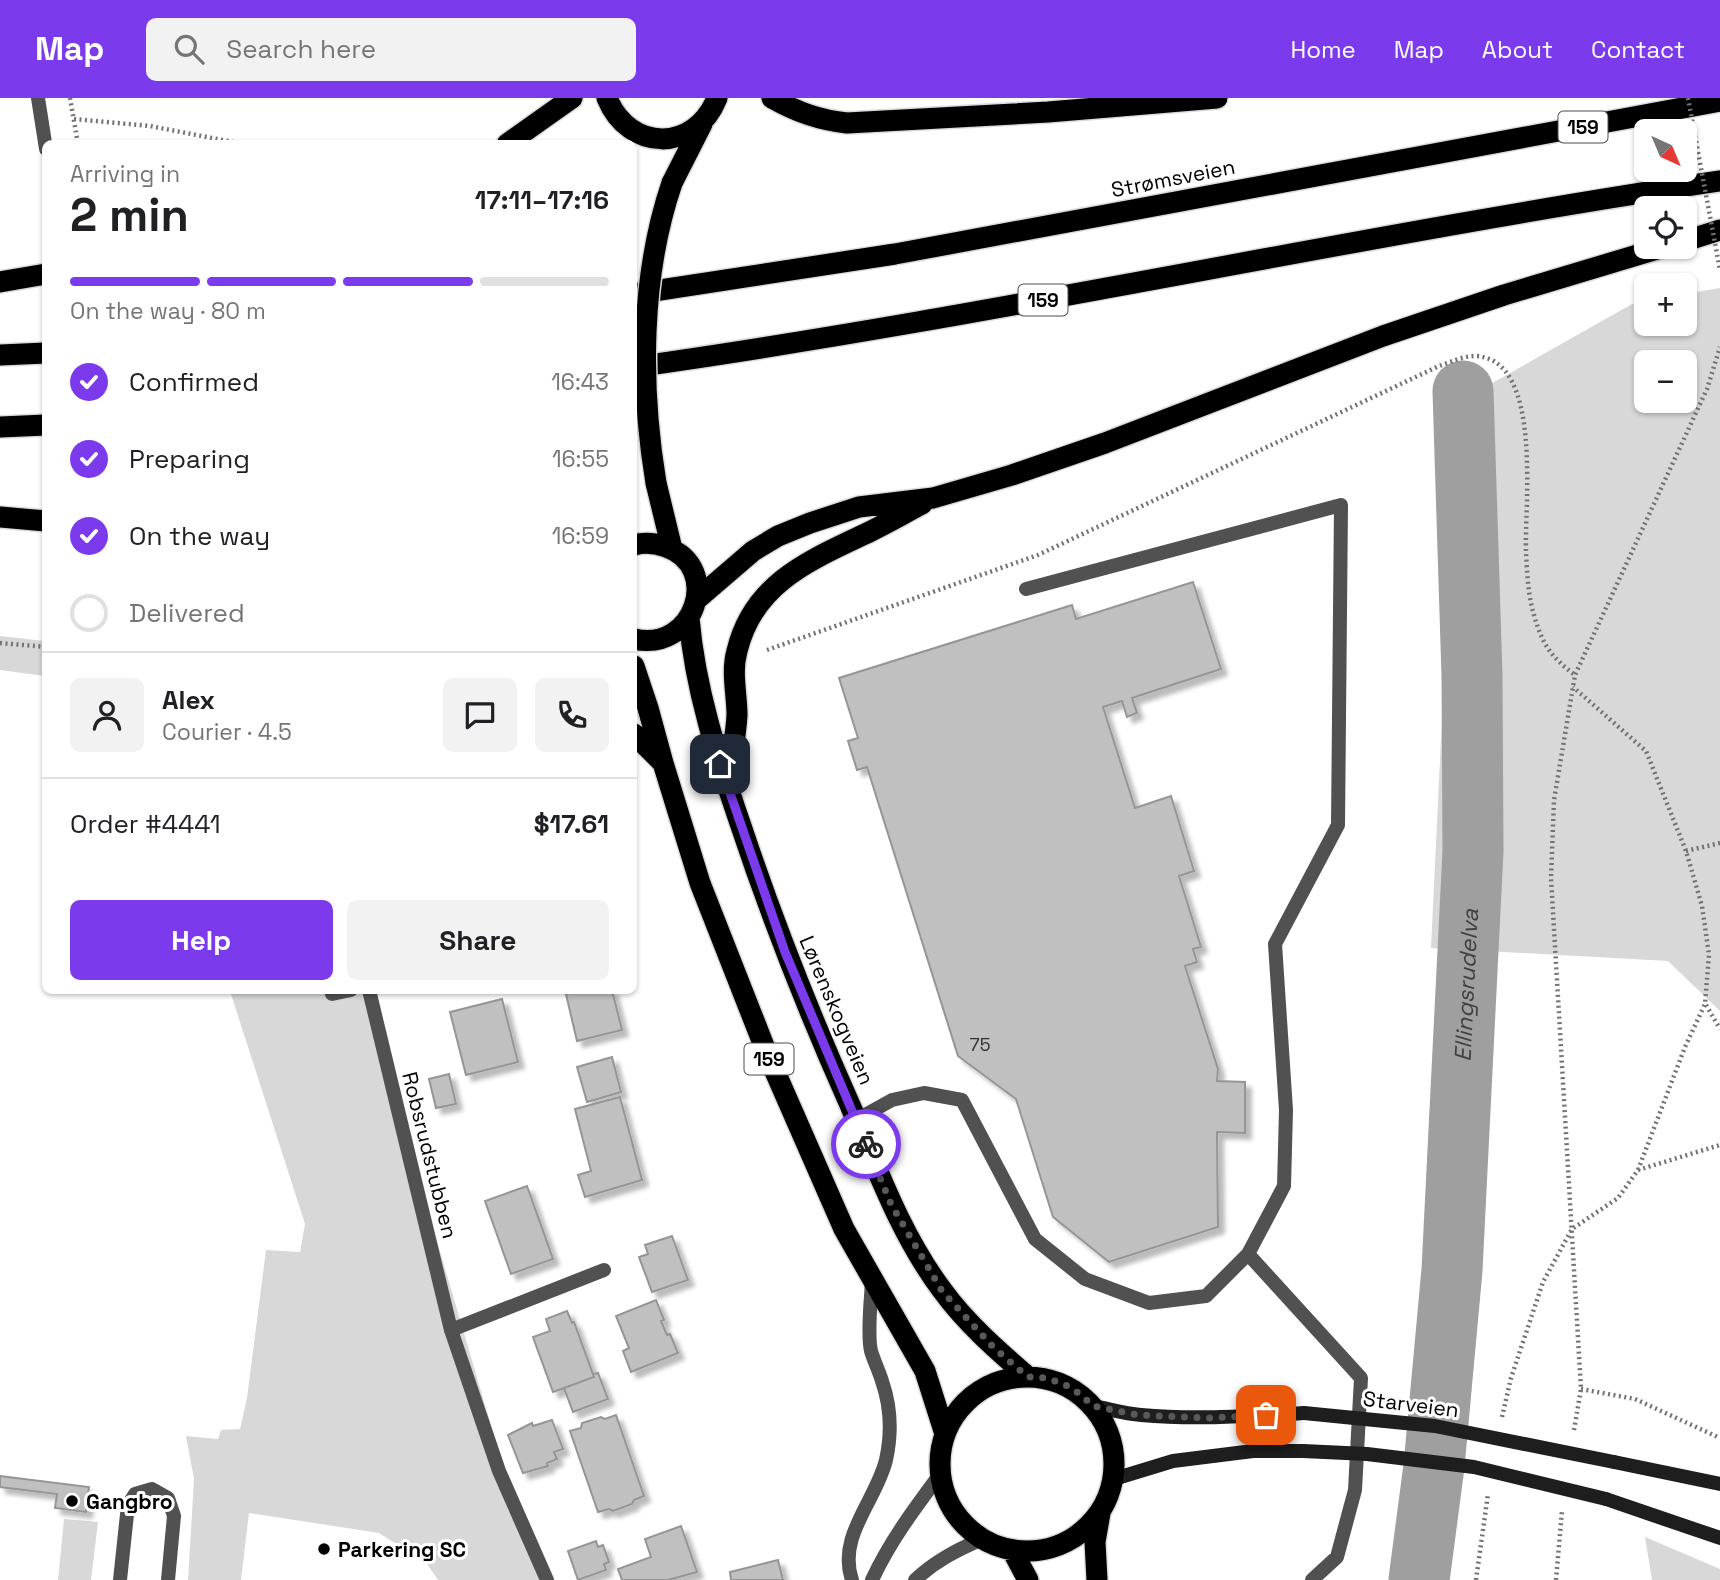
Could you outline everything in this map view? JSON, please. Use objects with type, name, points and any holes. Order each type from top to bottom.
[{"type":"highway","points":[[514,140],[572,98]]},
{"type":"highway","points":[[607,98],[621,133],[636,133],[653,139],[671,139],[688,133],[703,122]]},
{"type":"highway","name":"159","points":[[693,609],[696,585],[692,570],[684,558],[672,549],[656,483],[649,439],[648,318],[652,271],[666,203],[673,183],[717,98]]},
{"type":"highway","points":[[772,98],[810,116],[847,123],[1048,112],[1217,98]]},
{"type":"highway","name":"Strømsveien","points":[[637,294],[895,254],[1720,101]]},
{"type":"highway","name":"159","points":[[637,367],[910,323],[1451,225],[1720,181]]},
{"type":"highway","points":[[1697,237],[1720,230]]},
{"type":"highway","points":[[637,639],[656,640],[669,636],[680,628],[693,609],[745,558],[778,536],[859,507],[933,498],[1012,475],[1094,447],[1383,336],[1470,306],[1634,256]]},
{"type":"highway","points":[[0,282],[42,275]]},
{"type":"highway","points":[[0,355],[42,353]]},
{"type":"highway","points":[[0,427],[42,425]]},
{"type":"highway","points":[[728,788],[737,716],[734,682],[736,653],[746,625],[764,597],[790,573],[813,559],[933,498]]},
{"type":"highway","points":[[0,517],[42,521]]},
{"type":"highway","points":[[637,545],[655,543],[672,549]]},
{"type":"highway","name":"Lørenskogveien","points":[[693,609],[692,645],[702,701],[728,788],[785,952],[891,1204],[942,1291],[994,1348],[1028,1377]]},
{"type":"highway","name":"159","points":[[637,675],[700,883],[766,1051],[844,1229],[925,1371],[946,1434]]},
{"type":"highway","points":[[637,737],[663,763]]},
{"type":"highway","name":"159","points":[[1028,1377],[1046,1378],[1064,1384],[1093,1406],[1112,1440],[1114,1479],[1100,1513],[1083,1532],[1062,1545],[1037,1551],[1012,1550],[982,1539],[967,1527],[954,1511],[940,1474],[946,1434],[958,1411],[978,1392],[1002,1381],[1028,1377]]},
{"type":"highway","points":[[1097,1580],[1095,1542],[1100,1513]]},
{"type":"highway","points":[[1012,1550],[1028,1580]]},
{"type":"street","points":[[37,98],[45,140]]},
{"type":"street","points":[[856,1120],[892,1100],[925,1093],[962,1100],[1035,1239],[1085,1279],[1149,1303],[1206,1296],[1248,1254],[1284,1186],[1286,1110],[1275,944],[1338,825],[1341,505],[1026,589]]},
{"type":"street","name":"Robsrudstubben","points":[[370,994],[451,1330],[499,1471],[547,1580]]},
{"type":"street","points":[[1248,1254],[1361,1378],[1355,1490],[1337,1557],[1312,1580]]},
{"type":"street","points":[[451,1330],[604,1270]]},
{"type":"street","points":[[852,1580],[848,1568],[850,1540],[880,1482],[891,1418],[883,1383],[870,1349],[872,1280]]},
{"type":"street","name":"Starveien","points":[[1093,1406],[1138,1415],[1166,1417],[1210,1418],[1304,1413],[1435,1426],[1720,1484]]},
{"type":"street","points":[[1114,1479],[1173,1461],[1253,1451],[1367,1454],[1475,1467],[1606,1499],[1720,1538]]},
{"type":"street","points":[[872,1580],[883,1556],[940,1474]]},
{"type":"street","points":[[120,1580],[128,1505],[135,1494],[152,1489],[168,1498],[174,1516],[168,1580]]},
{"type":"street","points":[[915,1580],[952,1552],[982,1539]]},
{"type":"path","points":[[70,98],[77,140]]},
{"type":"path","points":[[1688,98],[1720,270]]},
{"type":"path","points":[[74,119],[150,126],[222,140]]},
{"type":"path","points":[[1572,1440],[1581,1389],[1551,878],[1554,800],[1575,675],[1703,400],[1720,347]]},
{"type":"path","points":[[0,643],[42,647]]},
{"type":"path","points":[[1501,1421],[1511,1378],[1543,1282],[1572,1229],[1618,1198],[1638,1170],[1685,1047],[1705,1004],[1709,955],[1702,906],[1686,850],[1646,751],[1572,687]]},
{"type":"path","points":[[1686,850],[1720,843]]},
{"type":"path","points":[[1705,1004],[1720,1029]]},
{"type":"path","points":[[1638,1170],[1720,1145]]},
{"type":"path","points":[[1581,1389],[1635,1399],[1720,1438]]},
{"type":"path","points":[[1476,1580],[1489,1487]]},
{"type":"path","points":[[1556,1580],[1562,1508]]},
{"type":"shaded area","points":[[1720,288],[1720,1011],[1668,961],[1431,948],[1457,403],[1632,304],[1634,336],[1697,336],[1697,292]]},
{"type":"shaded area","points":[[0,636],[42,641],[42,676],[0,670]]},
{"type":"shaded area","points":[[231,994],[367,994],[505,1473],[550,1580],[438,1580],[427,1564],[379,1533],[249,1513],[241,1580],[188,1580],[194,1479],[186,1436],[218,1439],[221,1430],[240,1429],[247,1398],[266,1250],[300,1252],[305,1224]]},
{"type":"shaded area","points":[[64,1519],[98,1522],[91,1580],[58,1580]]},
{"type":"shaded area","points":[[1645,1537],[1720,1569],[1720,1580],[1652,1580]]},
{"type":"building","points":[[1193,582],[1221,669],[1132,698],[1137,713],[1127,717],[1122,701],[1103,707],[1135,808],[1171,796],[1194,871],[1179,876],[1201,947],[1193,949],[1197,962],[1185,966],[1218,1069],[1217,1081],[1245,1082],[1245,1133],[1217,1132],[1218,1227],[1109,1262],[1053,1217],[1016,1099],[958,1056],[867,767],[857,770],[848,741],[858,738],[839,678],[1072,605],[1076,619]]},
{"type":"building","points":[[566,994],[613,994],[622,1030],[577,1041]]},
{"type":"building","points":[[502,999],[518,1062],[466,1075],[450,1012]]},
{"type":"building","points":[[612,1057],[621,1092],[587,1102],[577,1067]]},
{"type":"building","points":[[449,1074],[456,1104],[436,1108],[429,1079]]},
{"type":"building","points":[[620,1097],[642,1180],[585,1197],[578,1175],[591,1171],[575,1109]]},
{"type":"building","points":[[527,1186],[553,1259],[511,1274],[485,1201]]},
{"type":"building","points":[[672,1236],[688,1280],[652,1292],[639,1257],[648,1254],[645,1245]]},
{"type":"building","points":[[656,1300],[664,1320],[661,1321],[678,1353],[631,1372],[623,1351],[629,1348],[616,1316]]},
{"type":"building","points":[[567,1311],[572,1323],[574,1322],[594,1377],[553,1392],[533,1337],[550,1331],[546,1319]]},
{"type":"building","points":[[598,1373],[608,1399],[573,1412],[564,1388]]},
{"type":"building","points":[[616,1415],[644,1496],[613,1511],[609,1509],[598,1512],[570,1431],[581,1428],[582,1423]]},
{"type":"building","points":[[552,1420],[563,1449],[554,1452],[557,1459],[547,1463],[548,1466],[523,1473],[508,1435],[532,1423],[533,1426]]},
{"type":"building","name":"Gangbro","points":[[0,1476],[89,1487],[86,1512],[55,1508],[57,1494],[0,1487]]},
{"type":"building","points":[[681,1526],[697,1572],[668,1580],[622,1580],[618,1569],[651,1557],[645,1539]]},
{"type":"building","points":[[596,1541],[598,1547],[603,1545],[609,1562],[604,1564],[606,1570],[578,1580],[568,1551]]},
{"type":"building","points":[[778,1560],[783,1580],[731,1580],[730,1572]]},
{"type":"waterway","name":"Ellingsrudelva","points":[[1419,1580],[1434,1466],[1452,1270],[1473,851],[1472,676],[1463,391]]},
{"type":"way so far","points":[[866,1144],[891,1204],[942,1291],[994,1348],[1028,1377],[1046,1378],[1064,1384],[1093,1406],[1138,1415],[1210,1418],[1266,1415]]},
{"type":"place","name":"Gangbro","points":[[72,1501]]},
{"type":"place","name":"Parkering SC","points":[[324,1549]]},
{"type":"route","points":[[720,764],[785,952],[866,1144]]}]
